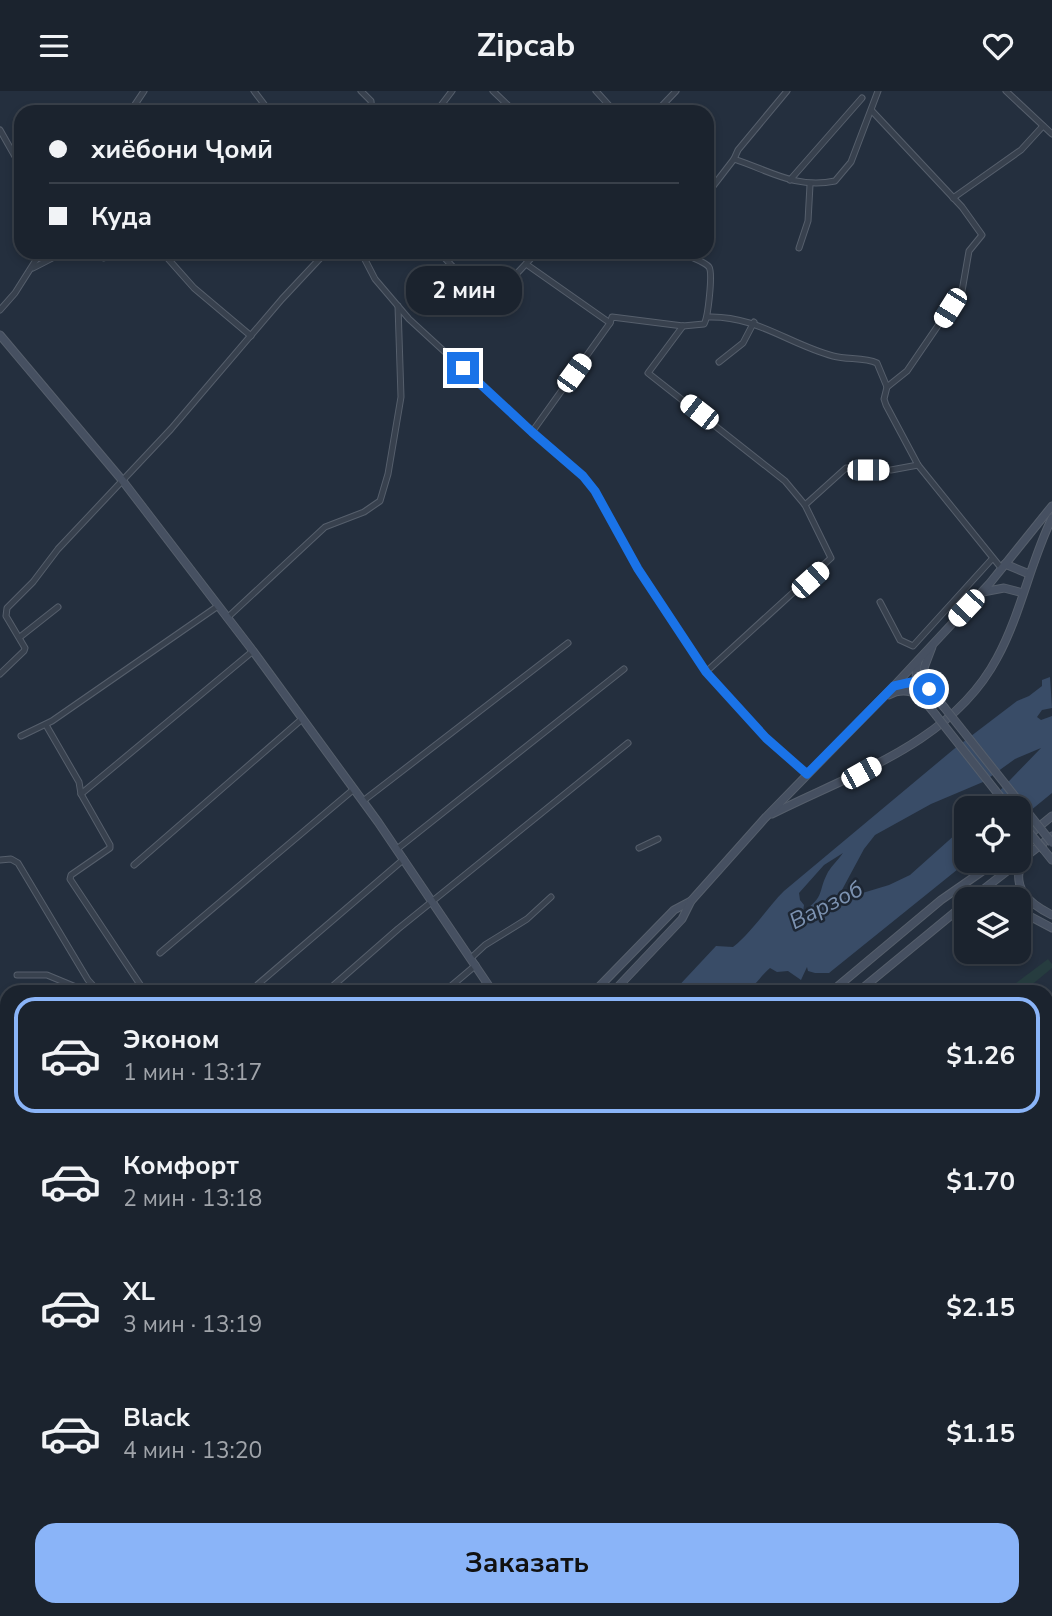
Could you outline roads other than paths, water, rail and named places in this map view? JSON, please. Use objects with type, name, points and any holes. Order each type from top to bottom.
[{"type":"main road","points":[[0,335],[122,480],[253,651],[397,849],[488,985]]},
{"type":"main road","points":[[620,985],[682,919],[691,901],[765,818],[877,704],[979,594],[1052,506]]},
{"type":"main road","points":[[765,818],[861,773],[931,733],[965,704],[985,680],[999,656],[1028,574],[1052,518]]},
{"type":"main road","points":[[1003,566],[1028,574]]},
{"type":"main road","points":[[979,594],[1004,588],[1023,593]]},
{"type":"main road","points":[[929,689],[924,668],[939,637]]},
{"type":"main road","points":[[919,657],[916,681],[920,695],[1000,796]]},
{"type":"main road","points":[[894,686],[916,681],[929,689],[1052,843]]},
{"type":"main road","points":[[877,704],[901,690],[920,695]]},
{"type":"main road","points":[[1031,833],[1052,816]]},
{"type":"main road","points":[[1031,834],[1052,860]]},
{"type":"main road","points":[[1031,853],[1052,836]]},
{"type":"main road","points":[[841,985],[940,900],[979,873]]},
{"type":"main road","points":[[987,887],[1006,873]]},
{"type":"main road","points":[[1017,873],[1018,885],[1031,901],[1052,915]]},
{"type":"main road","points":[[601,985],[674,910],[691,901]]},
{"type":"main road","points":[[866,985],[952,914]]},
{"type":"main road","points":[[1031,917],[1052,928]]},
{"type":"street","points":[[254,91],[265,105]]},
{"type":"street","points":[[361,91],[371,105]]},
{"type":"street","points":[[441,105],[452,91]]},
{"type":"street","points":[[494,91],[509,105]]},
{"type":"street","points":[[596,91],[609,105]]},
{"type":"street","points":[[663,105],[676,91]]},
{"type":"street","points":[[714,186],[738,150],[787,91]]},
{"type":"street","points":[[734,159],[810,185],[835,181],[848,169],[878,91]]},
{"type":"street","points":[[1006,91],[1052,134]]},
{"type":"street","points":[[790,180],[862,98]]},
{"type":"street","points":[[872,111],[953,198],[982,235],[969,251],[961,297],[950,308],[907,371],[887,387]]},
{"type":"street","points":[[953,198],[1021,149],[1043,126]]},
{"type":"street","points":[[0,130],[14,155]]},
{"type":"street","points":[[799,248],[808,221],[810,185]]},
{"type":"street","points":[[0,310],[15,293],[36,259]]},
{"type":"street","points":[[30,269],[50,259]]},
{"type":"street","points":[[168,259],[194,288],[251,336]]},
{"type":"street","points":[[0,674],[24,651],[24,644],[6,616],[7,608],[33,582],[58,549],[171,429],[320,259]]},
{"type":"street","points":[[365,259],[375,279],[398,306],[532,432],[583,476],[595,491],[638,569],[706,672],[766,738],[807,774]]},
{"type":"street","points":[[446,259],[488,303],[531,259]]},
{"type":"street","points":[[532,432],[612,317],[683,326],[701,325],[708,317],[710,268],[694,259]]},
{"type":"street","points":[[526,264],[610,323]]},
{"type":"street","points":[[227,618],[325,527],[364,512],[380,501],[388,474],[401,397],[398,306]]},
{"type":"street","points":[[708,317],[731,316],[754,322],[794,343],[834,357],[873,361],[879,367],[887,387],[884,399],[886,405],[918,465],[992,559],[1003,566]]},
{"type":"street","points":[[719,362],[743,343],[754,322]]},
{"type":"street","points":[[683,326],[648,373],[785,481],[805,505],[830,555],[830,561],[706,672]]},
{"type":"street","points":[[805,505],[846,468],[891,470],[918,465]]},
{"type":"street","points":[[880,602],[900,640],[913,646],[992,559]]},
{"type":"street","points":[[20,637],[58,607]]},
{"type":"street","points":[[21,736],[46,725],[218,607]]},
{"type":"street","points":[[363,801],[568,643]]},
{"type":"street","points":[[81,794],[253,651]]},
{"type":"street","points":[[397,849],[624,669]]},
{"type":"street","points":[[134,865],[302,719]]},
{"type":"street","points":[[46,725],[79,782],[81,794],[110,846],[71,875],[70,879],[140,985]]},
{"type":"street","points":[[334,985],[628,743]]},
{"type":"street","points":[[160,953],[354,789]]},
{"type":"street","points":[[639,848],[658,839]]},
{"type":"street","points":[[0,860],[11,859],[18,863],[93,985]]},
{"type":"street","points":[[257,985],[404,859]]},
{"type":"street","points":[[451,985],[485,945],[527,919],[551,897]]},
{"type":"street","points":[[17,975],[47,975],[71,985]]},
{"type":"water","name":"Варзоб","points":[[1050,677],[1052,708],[1042,710],[1037,717],[1041,720],[1052,716],[1052,793],[1031,810],[1031,796],[995,796],[1041,748],[1015,759],[983,782],[931,804],[875,835],[864,849],[836,901],[889,885],[910,875],[954,836],[954,872],[829,973],[815,973],[808,971],[807,967],[801,980],[788,971],[777,972],[770,968],[754,985],[680,985],[716,946],[733,947],[784,891],[954,749],[1017,701],[1042,686],[1042,680]],"holes":[[[843,853],[828,872],[818,897],[803,912],[804,905],[799,893],[824,865]]]}]
